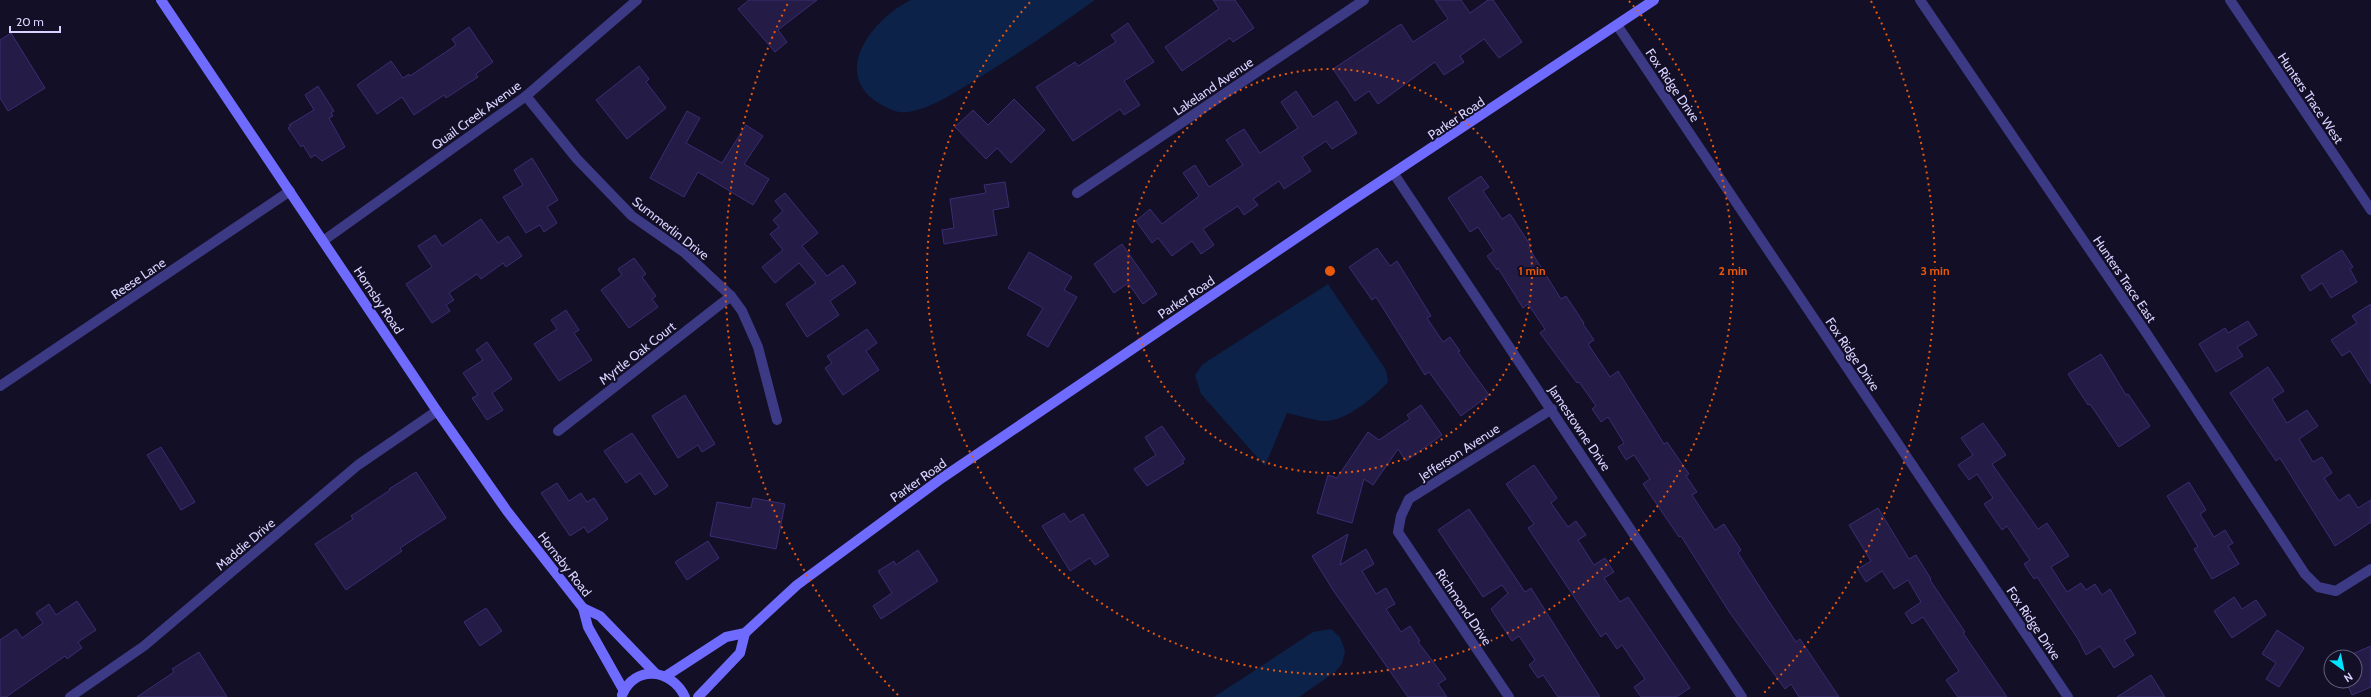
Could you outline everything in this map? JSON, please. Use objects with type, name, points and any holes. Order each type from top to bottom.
[{"type":"street","name":"Hornsby Road","points":[[161,0],[437,411],[507,511],[583,608],[588,627],[623,694]]},
{"type":"street","name":"Quail Creek Avenue","points":[[323,241],[526,96],[637,0]]},
{"type":"street","name":"Lakeland Avenue","points":[[1077,193],[1364,0]]},
{"type":"street","name":"Parker Road","points":[[745,633],[797,585],[942,478],[1338,210],[1654,0]]},
{"type":"street","name":"Hunters Trace East","points":[[1920,0],[2147,334],[2306,574],[2318,586],[2336,591],[2371,568]]},
{"type":"street","name":"Hunters Trace West","points":[[2230,0],[2371,210]]},
{"type":"street","name":"Fox Ridge Drive","points":[[1617,25],[2068,697]]},
{"type":"street","name":"Summerlin Drive","points":[[526,96],[577,159],[632,216],[685,253],[731,296],[742,311],[758,347],[777,420]]},
{"type":"street","name":"Jamestowne Drive","points":[[1394,174],[1552,408],[1742,697]]},
{"type":"street","name":"Reese Lane","points":[[0,386],[290,191]]},
{"type":"street","name":"Myrtle Oak Court","points":[[558,431],[731,296]]},
{"type":"street","name":"Jefferson Avenue","points":[[1398,532],[1401,516],[1410,499],[1552,408]]},
{"type":"street","name":"Maddie Drive","points":[[70,697],[144,646],[358,465],[437,411]]},
{"type":"street","name":"Richmond Drive","points":[[1398,532],[1509,697]]},
{"type":"street","name":"Hornsby Road","points":[[583,608],[600,616],[661,675],[677,684],[685,697]]},
{"type":"street","points":[[623,694],[638,677],[661,675],[726,637],[745,633],[740,653],[698,697]]},
{"type":"water","points":[[911,0],[1095,0],[1051,31],[951,95],[918,110],[897,112],[880,104],[865,92],[858,78],[857,63],[862,48],[871,33],[897,8]]},
{"type":"water","points":[[1328,284],[1386,370],[1388,382],[1375,395],[1358,408],[1340,418],[1331,421],[1314,420],[1287,413],[1265,466],[1201,394],[1195,375],[1203,364]]},
{"type":"water","points":[[1331,629],[1340,637],[1345,651],[1342,664],[1335,672],[1299,697],[1214,697],[1313,632]]},
{"type":"building","points":[[749,0],[817,0],[778,30],[787,42],[775,52],[738,9]]},
{"type":"building","points":[[1213,0],[1235,0],[1254,28],[1233,42],[1230,38],[1182,71],[1165,47],[1219,9]]},
{"type":"building","points":[[1435,0],[1461,0],[1470,13],[1488,0],[1493,0],[1522,42],[1499,58],[1484,39],[1460,56],[1464,62],[1444,75],[1435,62],[1378,104],[1369,91],[1355,101],[1333,69],[1401,24],[1413,42],[1448,19]]},
{"type":"building","points":[[1128,23],[1154,62],[1124,81],[1140,105],[1124,115],[1120,109],[1073,141],[1036,87],[1075,62],[1078,66],[1116,42],[1111,35]]},
{"type":"building","points":[[469,27],[493,62],[476,74],[478,77],[446,98],[444,95],[414,115],[402,97],[377,114],[357,85],[391,61],[403,78],[409,74],[410,76],[456,45],[452,39]]},
{"type":"building","points":[[11,33],[45,88],[8,111],[0,98],[0,40]]},
{"type":"building","points":[[639,66],[649,79],[646,82],[666,108],[627,139],[596,100]]},
{"type":"building","points":[[318,86],[334,111],[331,113],[333,116],[329,118],[345,147],[322,161],[315,155],[311,158],[303,145],[301,147],[288,128],[291,126],[289,125],[314,110],[305,95]]},
{"type":"building","points":[[1296,91],[1313,117],[1337,101],[1357,133],[1332,149],[1326,141],[1302,157],[1311,171],[1284,189],[1279,181],[1253,199],[1258,205],[1244,215],[1238,206],[1203,229],[1214,245],[1201,254],[1192,241],[1172,256],[1158,238],[1152,243],[1136,221],[1150,209],[1162,224],[1199,196],[1183,173],[1195,165],[1209,187],[1243,165],[1226,140],[1244,129],[1260,153],[1298,128],[1281,102]]},
{"type":"building","points":[[1014,99],[1045,130],[1011,163],[997,148],[986,159],[955,127],[973,110],[988,125]]},
{"type":"building","points":[[687,111],[700,118],[686,143],[722,163],[746,125],[763,136],[744,164],[769,179],[753,205],[698,172],[684,197],[650,178]]},
{"type":"building","points":[[532,158],[558,200],[547,207],[557,223],[544,232],[540,225],[526,233],[503,197],[523,185],[514,170]]},
{"type":"building","points":[[1481,176],[1489,187],[1483,191],[1502,219],[1510,214],[1531,246],[1529,248],[1561,299],[1566,296],[1584,323],[1583,324],[1594,340],[1588,344],[1610,377],[1618,371],[1664,444],[1667,442],[1689,474],[1686,476],[1697,492],[1692,495],[1715,530],[1724,524],[1741,550],[1738,553],[1770,603],[1796,642],[1800,639],[1839,697],[1799,697],[1791,684],[1785,689],[1730,613],[1681,536],[1679,537],[1643,484],[1650,479],[1634,455],[1626,460],[1618,447],[1624,443],[1608,417],[1601,422],[1592,409],[1596,406],[1540,333],[1545,329],[1528,304],[1523,308],[1498,268],[1497,270],[1487,256],[1494,251],[1478,227],[1470,232],[1448,198]]},
{"type":"building","points":[[1005,182],[1009,207],[993,210],[997,235],[944,244],[942,230],[954,228],[950,199],[986,193],[984,185]]},
{"type":"building","points":[[785,193],[818,233],[802,246],[827,276],[843,265],[856,283],[830,301],[839,315],[807,337],[786,304],[816,283],[799,263],[775,283],[762,267],[783,250],[770,234],[779,227],[773,220],[783,211],[775,201]]},
{"type":"building","points":[[481,219],[498,243],[508,236],[522,256],[506,267],[503,263],[481,279],[477,274],[449,293],[454,300],[446,305],[450,311],[432,323],[406,284],[432,267],[418,246],[435,235],[442,246]]},
{"type":"building","points":[[1122,244],[1157,294],[1143,304],[1128,283],[1114,293],[1094,264]]},
{"type":"building","points":[[1377,248],[1390,266],[1397,261],[1431,316],[1427,318],[1443,342],[1450,337],[1460,351],[1458,352],[1489,395],[1461,416],[1429,372],[1425,375],[1376,297],[1372,300],[1349,267]]},
{"type":"building","points":[[2342,250],[2353,267],[2350,269],[2357,282],[2331,298],[2322,283],[2310,291],[2301,276]]},
{"type":"building","points":[[1029,252],[1072,277],[1064,290],[1077,297],[1048,347],[1027,335],[1043,308],[1008,288]]},
{"type":"building","points":[[634,258],[646,274],[642,277],[656,296],[652,299],[658,307],[629,328],[601,290],[622,275],[618,269]]},
{"type":"building","points":[[2371,304],[2371,384],[2350,351],[2342,356],[2331,340],[2357,323],[2352,316]]},
{"type":"building","points":[[566,310],[579,330],[574,333],[592,360],[559,381],[534,344],[557,329],[551,320]]},
{"type":"building","points":[[2248,321],[2257,335],[2237,347],[2243,356],[2216,372],[2199,344],[2225,328],[2228,333]]},
{"type":"building","points":[[867,329],[877,343],[866,351],[879,370],[843,395],[825,368],[832,363],[827,356]]},
{"type":"building","points":[[487,342],[512,379],[492,393],[503,410],[487,420],[472,398],[478,395],[463,373],[483,360],[476,350]]},
{"type":"building","points":[[2101,354],[2126,395],[2128,394],[2150,426],[2119,447],[2090,404],[2088,405],[2068,374]]},
{"type":"building","points":[[2268,367],[2284,391],[2272,399],[2287,423],[2307,410],[2318,426],[2299,439],[2313,462],[2322,457],[2332,473],[2324,478],[2339,501],[2349,494],[2358,508],[2371,500],[2371,522],[2335,546],[2280,458],[2276,461],[2230,393]]},
{"type":"building","points":[[685,395],[715,444],[702,452],[698,445],[678,458],[652,416]]},
{"type":"building","points":[[1421,405],[1442,435],[1406,461],[1398,449],[1373,485],[1364,479],[1352,523],[1317,513],[1328,475],[1337,478],[1368,432],[1379,440],[1410,419],[1407,415]]},
{"type":"building","points":[[1983,423],[2006,455],[1992,464],[2038,529],[2047,523],[2069,556],[2051,567],[2067,592],[2081,583],[2086,590],[2095,584],[2102,595],[2110,589],[2136,633],[2124,640],[2134,655],[2114,668],[2100,646],[2086,655],[2078,639],[2037,577],[2034,579],[2024,564],[2030,560],[2007,526],[2002,530],[1984,504],[1993,498],[1977,474],[1969,480],[1958,465],[1973,455],[1961,438]]},
{"type":"building","points":[[1162,426],[1185,459],[1182,461],[1184,463],[1147,486],[1134,469],[1156,455],[1145,437]]},
{"type":"building","points":[[632,433],[668,486],[655,495],[640,473],[626,483],[604,451]]},
{"type":"building","points":[[161,447],[195,502],[181,510],[147,455]]},
{"type":"building","points":[[1534,465],[1557,498],[1551,503],[1568,527],[1576,521],[1586,535],[1578,540],[1594,565],[1605,558],[1614,572],[1604,578],[1620,602],[1628,597],[1690,688],[1676,697],[1641,697],[1634,687],[1645,679],[1622,645],[1617,649],[1606,633],[1601,637],[1528,528],[1534,524],[1506,484]]},
{"type":"building","points":[[416,472],[446,518],[400,548],[402,551],[346,590],[315,544],[353,519],[351,516]]},
{"type":"building","points":[[2189,482],[2206,510],[2200,514],[2214,537],[2225,530],[2233,543],[2228,546],[2239,564],[2212,579],[2194,549],[2198,547],[2167,496]]},
{"type":"building","points":[[557,483],[569,501],[581,493],[587,502],[594,498],[608,519],[588,533],[584,527],[570,536],[541,493]]},
{"type":"building","points":[[753,498],[785,504],[776,549],[710,536],[717,502],[751,508]]},
{"type":"building","points":[[1878,508],[1909,559],[1916,555],[1931,579],[1930,580],[1965,632],[1963,633],[2007,697],[1958,697],[1946,680],[1959,671],[1923,617],[1912,624],[1905,613],[1921,602],[1908,580],[1894,589],[1882,571],[1866,582],[1858,569],[1871,561],[1849,525]]},
{"type":"building","points":[[1469,509],[1525,592],[1531,588],[1600,697],[1558,697],[1543,675],[1538,678],[1529,665],[1535,660],[1519,636],[1512,641],[1491,609],[1508,593],[1502,585],[1483,597],[1438,530]]},
{"type":"building","points":[[1064,513],[1070,522],[1083,514],[1109,556],[1095,565],[1090,558],[1070,571],[1042,526]]},
{"type":"building","points":[[1348,534],[1340,565],[1366,549],[1374,564],[1362,571],[1376,594],[1386,588],[1395,604],[1386,609],[1401,632],[1410,626],[1420,641],[1418,642],[1446,679],[1438,684],[1447,697],[1408,697],[1333,590],[1312,556]]},
{"type":"building","points":[[708,541],[719,558],[687,580],[675,562]]},
{"type":"building","points":[[918,550],[938,581],[881,619],[873,606],[892,593],[878,571],[894,561],[896,565]]},
{"type":"building","points":[[2234,597],[2242,609],[2256,600],[2266,615],[2232,638],[2214,611]]},
{"type":"building","points":[[77,601],[96,630],[78,642],[82,648],[67,659],[65,656],[6,697],[0,697],[0,640],[16,629],[22,638],[43,623],[36,613],[49,604],[56,615]]},
{"type":"building","points":[[486,608],[502,631],[480,646],[464,622]]},
{"type":"building","points":[[2277,630],[2304,648],[2279,687],[2266,679],[2276,663],[2262,654]]},
{"type":"building","points":[[2371,646],[2371,687],[2352,695],[2349,689],[2363,689],[2363,649]]},
{"type":"building","points":[[199,652],[227,697],[137,697],[174,672],[172,669]]},
{"type":"building","points":[[2151,675],[2165,697],[2117,697]]}]
